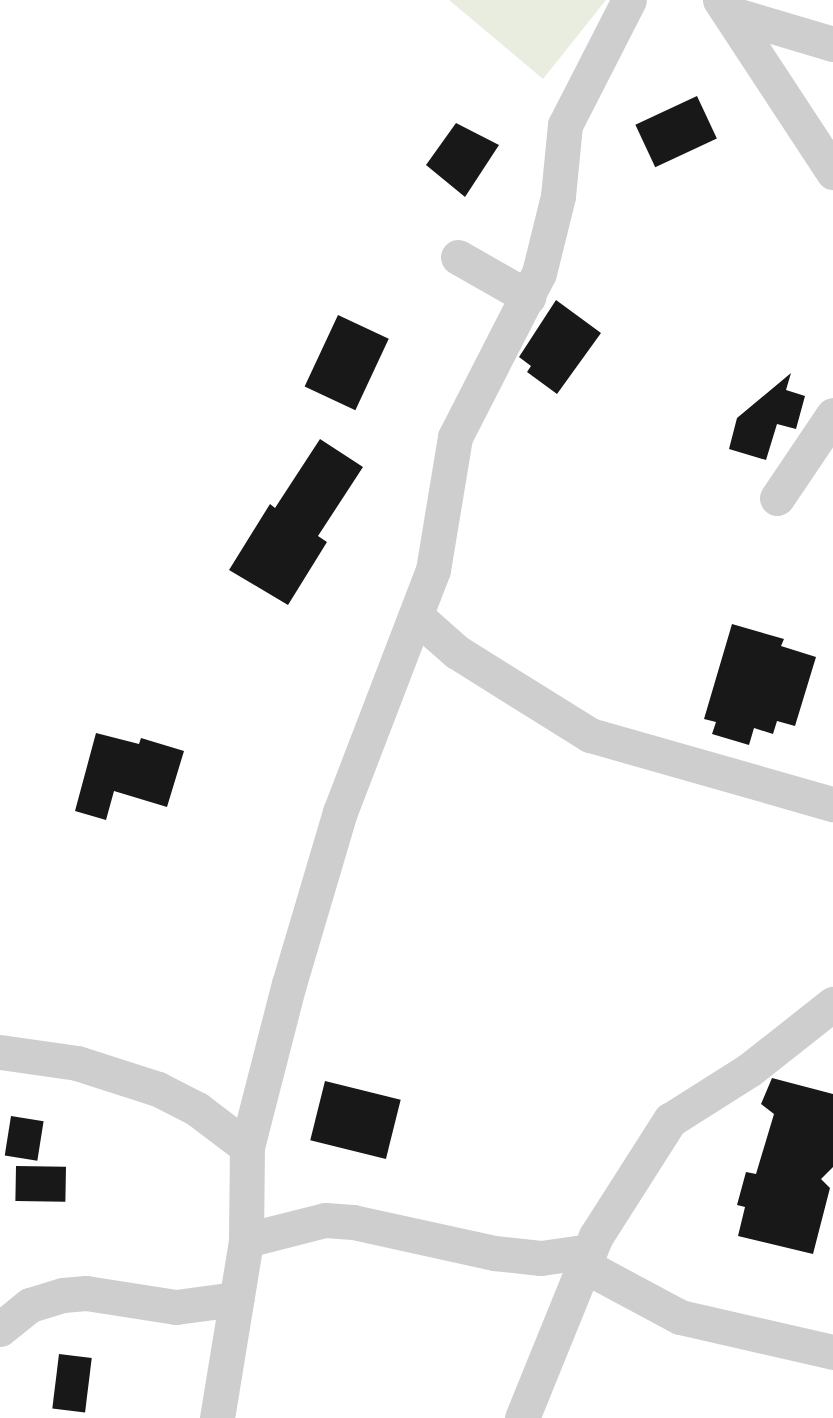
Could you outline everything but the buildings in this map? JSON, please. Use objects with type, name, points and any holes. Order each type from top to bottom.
[{"type":"street","points":[[217,1418],[246,1240],[247,1147],[268,1056],[340,812],[433,570],[455,437],[496,350],[528,297],[547,249],[565,125],[629,0]]},
{"type":"street","points":[[725,7],[833,44]]},
{"type":"street","points":[[725,7],[833,172]]},
{"type":"street","points":[[458,257],[528,297]]},
{"type":"street","points":[[777,498],[833,415]]},
{"type":"street","points":[[416,616],[457,652],[590,735],[833,804]]},
{"type":"street","points":[[522,1418],[586,1258],[670,1120],[748,1069],[833,1004]]},
{"type":"street","points":[[0,1052],[77,1063],[158,1089],[197,1109],[247,1147]]},
{"type":"street","points":[[246,1240],[325,1220],[353,1222],[495,1253],[541,1258],[586,1258],[680,1317],[833,1352]]},
{"type":"street","points":[[0,1329],[30,1306],[64,1295],[86,1293],[176,1307],[236,1299]]},
{"type":"shaded area","points":[[449,0],[606,0],[543,79]]}]
